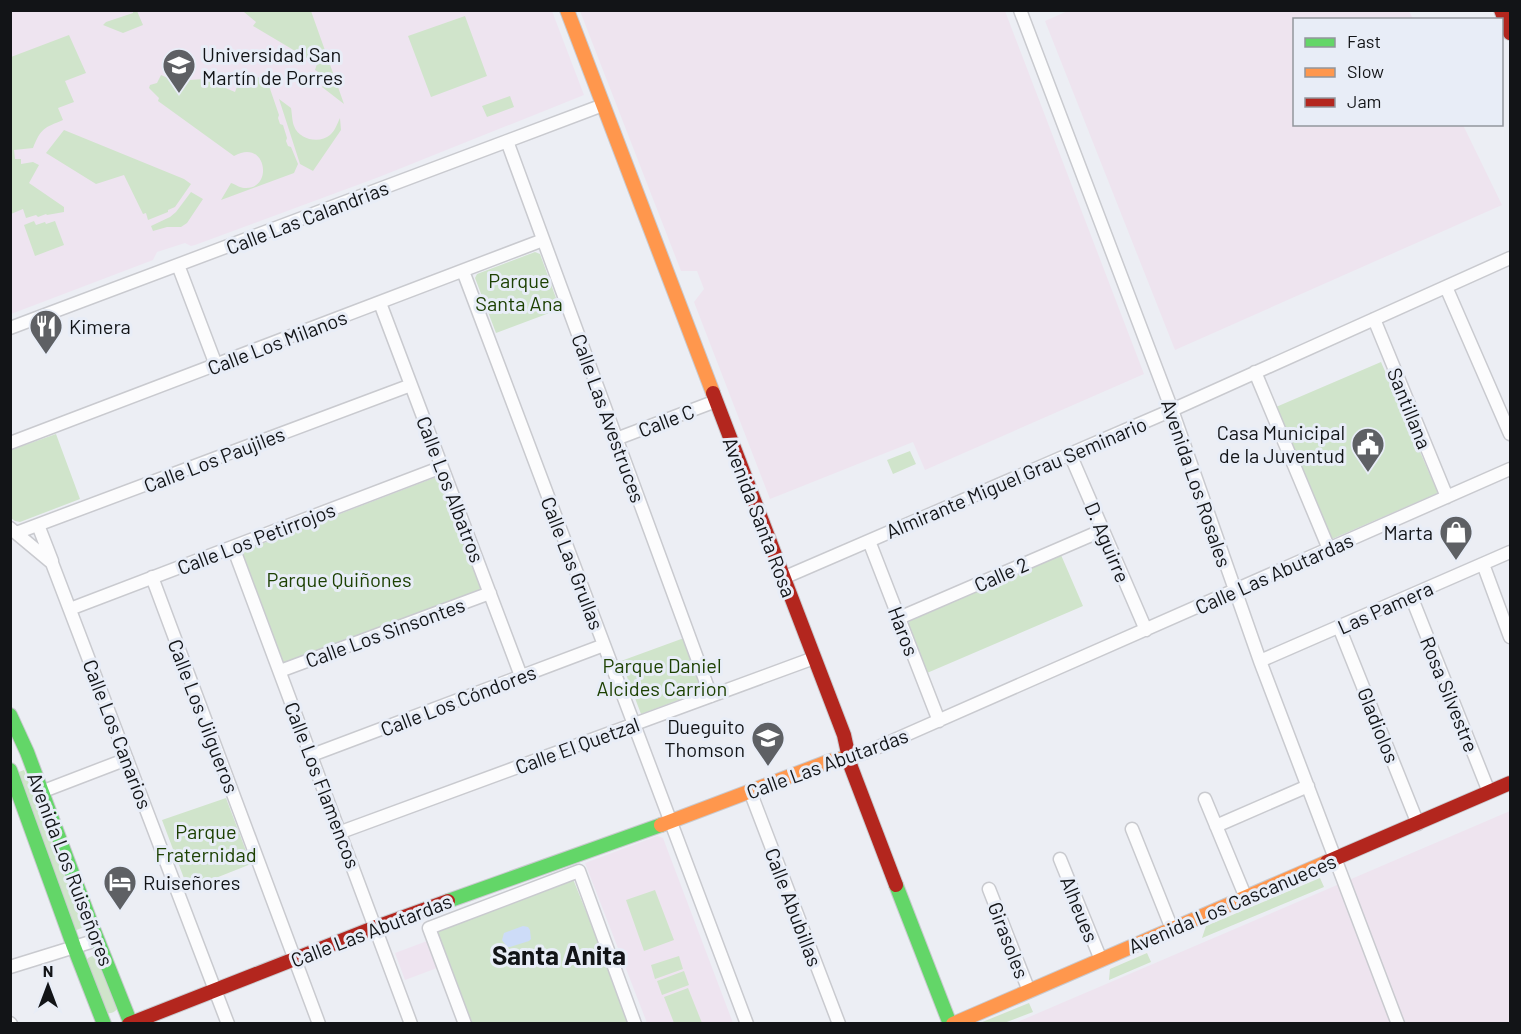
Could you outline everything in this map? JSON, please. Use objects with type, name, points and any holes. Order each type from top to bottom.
[{"type":"street","name":"Avenida Santa Rosa","points":[[567,10],[846,742],[851,766],[952,1023]]},
{"type":"street","name":"Avenida Los Rosales","points":[[1020,10],[1172,410],[1260,662],[1398,1023]]},
{"type":"street","points":[[1502,11],[1510,33]]},
{"type":"street","name":"Calle Las Calandrias","points":[[10,328],[603,105]]},
{"type":"street","name":"Calle Las Avestruces","points":[[507,141],[711,696]]},
{"type":"street","name":"Calle Los Milanos","points":[[10,443],[543,240]]},
{"type":"street","name":"Almirante Miguel Grau Seminario","points":[[783,578],[1172,410],[1510,258]]},
{"type":"street","points":[[178,265],[216,365]]},
{"type":"street","name":"Calle Las Grullas","points":[[463,271],[747,1023]]},
{"type":"street","points":[[1446,287],[1510,434]]},
{"type":"street","name":"Calle Los Albatros","points":[[380,303],[521,676]]},
{"type":"street","name":"Santillana","points":[[1374,319],[1447,497]]},
{"type":"street","points":[[1255,372],[1329,549]]},
{"type":"street","name":"Calle Los Paujiles","points":[[14,530],[38,525],[411,385]]},
{"type":"street","name":"Calle C","points":[[616,439],[716,401]]},
{"type":"street","name":"D. Aguirre","points":[[1070,454],[1146,630]]},
{"type":"street","name":"Calle Los Petirrojos","points":[[70,609],[442,467]]},
{"type":"street","name":"Calle Las Abutardas","points":[[130,1023],[376,927],[830,761],[867,752],[1510,469]]},
{"type":"street","name":"Calle Los Canarios","points":[[38,525],[228,1023]]},
{"type":"street","points":[[14,530],[52,562]]},
{"type":"street","name":"Calle 2","points":[[899,618],[1102,530]]},
{"type":"street","name":"Haros","points":[[869,541],[939,721]]},
{"type":"street","name":"Calle Los Flamencos","points":[[233,547],[411,1023]]},
{"type":"street","name":"Las Pamera","points":[[1260,662],[1510,552]]},
{"type":"street","points":[[1483,564],[1510,637]]},
{"type":"street","name":"Calle Los Jilgueros","points":[[152,577],[319,1023]]},
{"type":"street","name":"Calle Los Sinsontes","points":[[280,671],[490,593]]},
{"type":"street","name":"Rosa Silvestre","points":[[1411,596],[1489,792]]},
{"type":"street","name":"Gladiolos","points":[[1340,627],[1418,824]]},
{"type":"street","name":"Calle Los Cóndores","points":[[312,755],[604,645]]},
{"type":"street","name":"Calle El Quetzal","points":[[341,832],[814,658]]},
{"type":"street","name":"Avenida Los Ruiseñores","points":[[10,715],[27,752],[130,1023]]},
{"type":"street","points":[[41,792],[127,759]]},
{"type":"street","name":"Avenida Los Ruiseñores","points":[[10,770],[104,1023]]},
{"type":"street","name":"Avenida Los Cascanueces","points":[[952,1023],[1510,783]]},
{"type":"street","points":[[1216,826],[1308,786]]},
{"type":"street","name":"Calle Abubillas","points":[[750,791],[839,1023]]},
{"type":"street","points":[[1205,799],[1246,898]]},
{"type":"street","points":[[1132,829],[1172,929]]},
{"type":"street","name":"Alheues","points":[[1060,859],[1101,960]]},
{"type":"street","points":[[465,1023],[429,928],[579,872],[635,1023]]},
{"type":"street","name":"Girasoles","points":[[989,890],[1029,991]]},
{"type":"street","points":[[10,967],[97,940]]},
{"type":"shaded area","points":[[1070,10],[1409,11],[1412,18],[1293,18],[1293,126],[1463,126],[1502,205],[1175,350],[1045,21]]},
{"type":"shaded area","name":"Universidad San Martín de Porres","points":[[11,11],[552,11],[584,95],[379,177],[195,245],[185,243],[157,252],[153,260],[11,314]]},
{"type":"shaded area","points":[[580,11],[1005,11],[1144,374],[925,470],[913,442],[770,499],[694,302],[704,289],[697,271],[681,271]]},
{"type":"shaded area","points":[[1510,811],[1510,1023],[1015,1023]]},
{"type":"shaded area","points":[[657,836],[663,838],[733,1023],[647,1023],[585,863]]},
{"type":"shaded area","points":[[427,941],[437,968],[405,980],[395,953]]},
{"type":"green space","points":[[133,10],[137,11],[143,25],[123,33],[103,25],[133,13]]},
{"type":"green space","points":[[245,11],[311,11],[344,104],[322,87],[328,78],[315,70],[317,64],[253,26],[256,22]]},
{"type":"green space","points":[[465,16],[487,76],[431,97],[408,36]]},
{"type":"green space","points":[[69,35],[86,73],[65,81],[74,102],[58,108],[63,120],[44,130],[38,136],[33,148],[14,150],[15,159],[21,159],[21,164],[33,162],[39,165],[29,183],[64,207],[64,212],[26,218],[23,209],[11,214],[11,57]]},
{"type":"green space","points":[[242,73],[267,80],[280,124],[283,125],[286,141],[298,164],[294,173],[221,200],[231,183],[244,188],[254,187],[260,182],[263,166],[260,159],[254,153],[245,152],[234,156],[158,101],[159,98],[149,88],[150,85],[157,83],[161,75],[175,81],[204,79],[235,92]]},
{"type":"green space","points":[[510,96],[514,107],[487,117],[482,106]]},
{"type":"green space","points":[[279,99],[291,108],[293,124],[300,135],[310,139],[326,138],[335,129],[340,118],[341,130],[313,171],[300,164]]},
{"type":"green space","points":[[64,130],[184,179],[191,184],[175,207],[148,220],[124,175],[96,184],[46,153]]},
{"type":"green space","points":[[191,192],[203,199],[187,223],[181,227],[167,227],[153,231],[151,226],[176,212]]},
{"type":"green space","points":[[34,221],[36,225],[55,221],[64,245],[35,256],[24,225]]},
{"type":"green space","name":"Parque Santa Ana","points":[[535,252],[540,254],[560,309],[496,333],[475,278],[477,274]]},
{"type":"green space","points":[[1381,362],[1438,493],[1332,539],[1276,407]]},
{"type":"green space","points":[[56,434],[80,499],[20,522],[15,521],[11,518],[11,450]]},
{"type":"green space","points":[[910,451],[916,464],[893,474],[887,460]]},
{"type":"green space","name":"Parque Quiñones","points":[[439,476],[481,589],[283,665],[240,552]]},
{"type":"green space","points":[[1061,555],[1083,606],[927,673],[908,624],[910,621]]},
{"type":"green space","name":"Parque Daniel Alcides Carrion","points":[[684,638],[703,691],[641,714],[621,661]]},
{"type":"green space","points":[[24,770],[84,927],[74,931],[16,773]]},
{"type":"green space","name":"Parque Fraternidad","points":[[226,798],[251,864],[188,889],[162,820]]},
{"type":"green space","points":[[1320,878],[1324,887],[1202,938],[1206,926]]},
{"type":"green space","points":[[573,879],[631,1023],[472,1023],[437,930]]},
{"type":"green space","points":[[655,890],[674,940],[644,951],[626,900]]},
{"type":"green space","points":[[1147,953],[1151,962],[1109,980],[1110,969]]},
{"type":"green space","points":[[92,956],[96,957],[117,1009],[112,1013],[106,1013],[86,961]]},
{"type":"green space","points":[[679,956],[683,969],[655,979],[651,965]]},
{"type":"green space","points":[[684,971],[689,985],[662,995],[657,981]]},
{"type":"green space","points":[[688,988],[702,1023],[674,1023],[664,997]]},
{"type":"green space","points":[[1029,1003],[1033,1012],[1004,1023],[980,1023]]},
{"type":"water","points":[[523,926],[530,930],[531,939],[507,947],[502,940],[504,933]]},
{"type":"traffic: fast","points":[[10,715],[27,752],[131,1024]]},
{"type":"traffic: fast","points":[[10,770],[104,1024]]},
{"type":"traffic: fast","points":[[448,901],[661,825]]},
{"type":"traffic: fast","points":[[896,885],[950,1024]]},
{"type":"traffic: slow","points":[[567,10],[713,393]]},
{"type":"traffic: slow","points":[[661,825],[830,761],[848,757]]},
{"type":"traffic: slow","points":[[953,1024],[1327,862]]},
{"type":"traffic: jam","points":[[1501,10],[1510,33]]},
{"type":"traffic: jam","points":[[713,393],[844,735],[851,767],[896,885]]},
{"type":"traffic: jam","points":[[1327,862],[1510,783]]},
{"type":"traffic: jam","points":[[129,1024],[448,901]]},
{"type":"place","name":"Universidad San Martín de Porres","points":[[179,94]]},
{"type":"place","name":"Kimera","points":[[46,355]]},
{"type":"place","name":"Casa Municipal de la Juventud","points":[[1368,473]]},
{"type":"place","name":"Marta","points":[[1456,561]]},
{"type":"place","name":"Dueguito Thomson","points":[[768,767]]},
{"type":"place","name":"Ruiseñores","points":[[120,911]]},
{"type":"district","name":"Santa Anita","points":[[559,954]]}]
